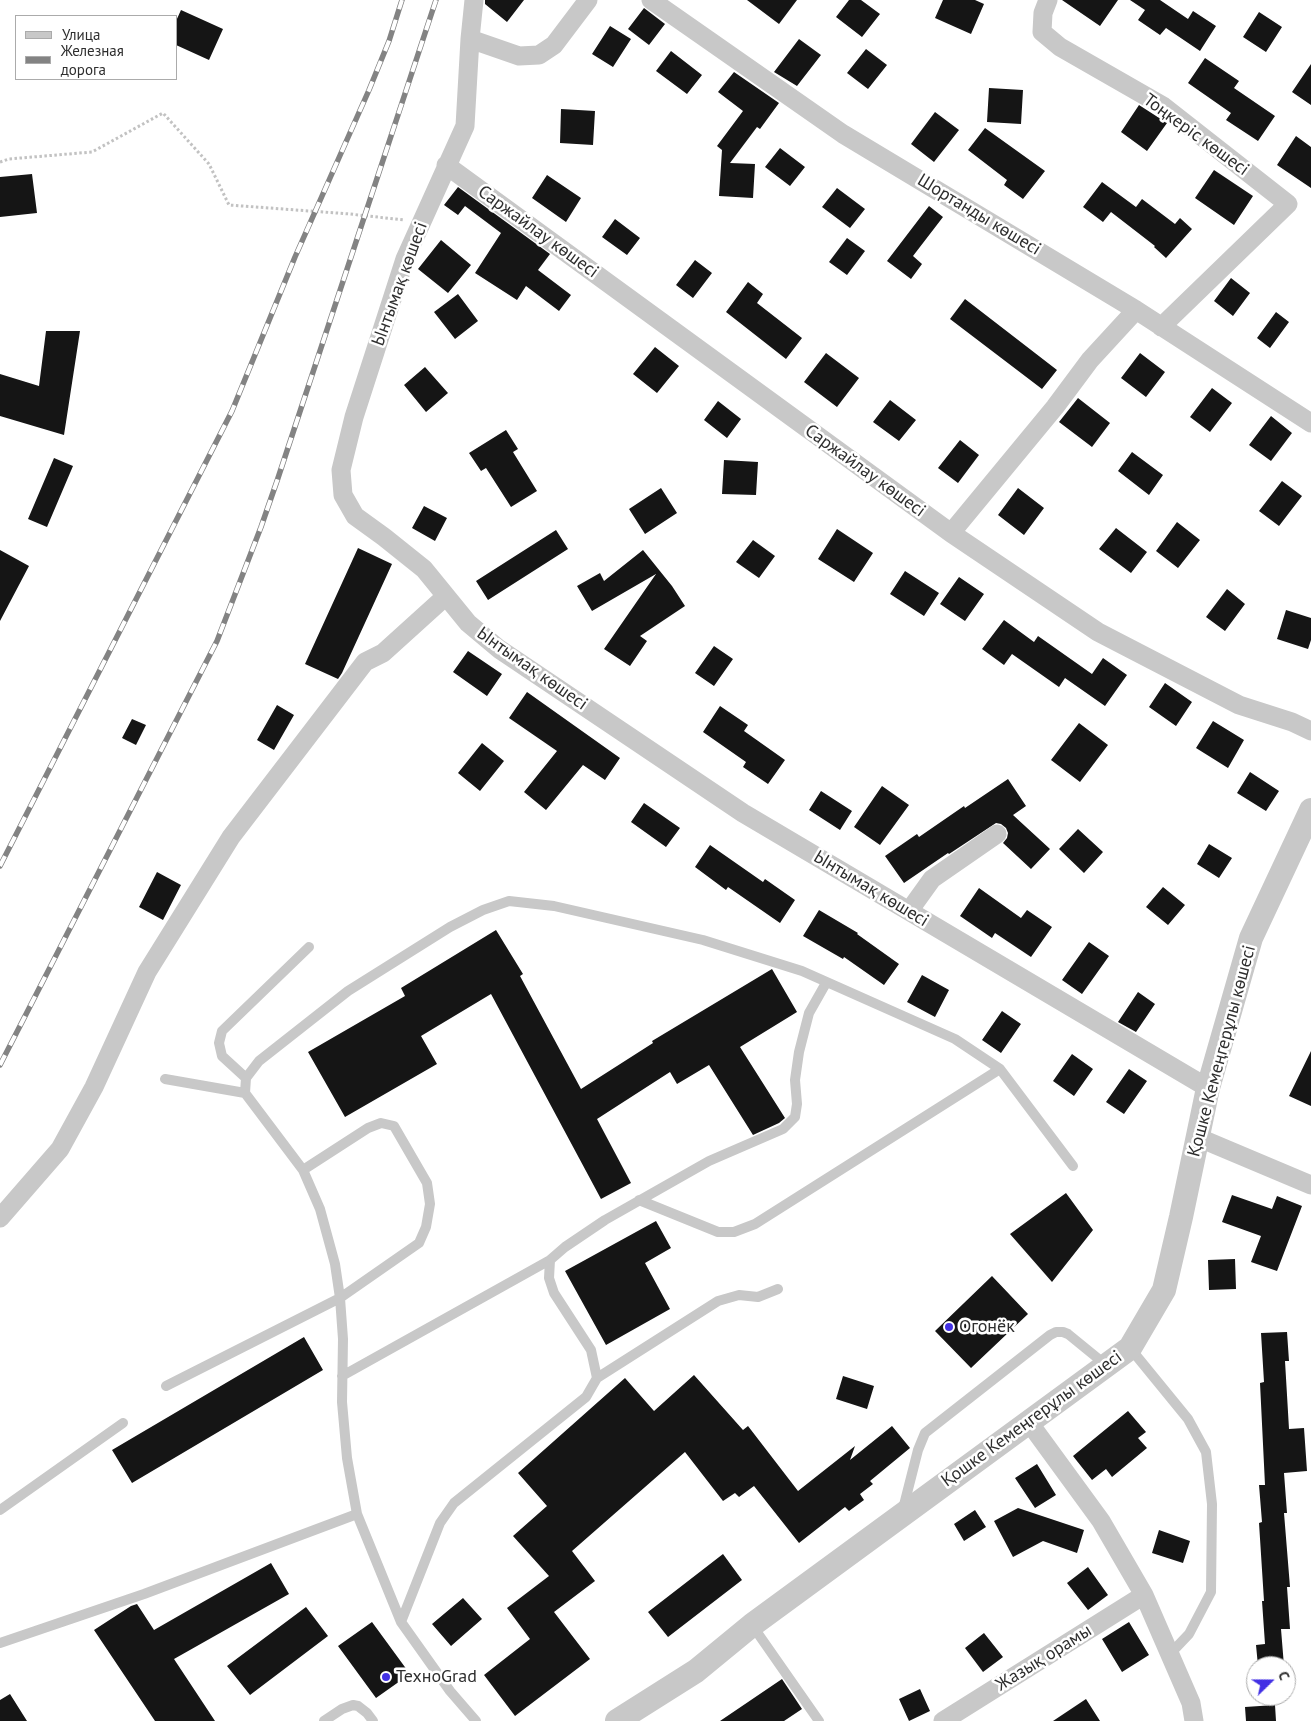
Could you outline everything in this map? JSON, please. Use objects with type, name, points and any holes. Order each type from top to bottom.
[{"type":"street","name":"Ынтымақ көшесі","points":[[474,0],[465,126],[405,259],[354,417],[341,470],[342,494],[355,516],[424,569],[468,623],[499,649],[743,813],[1208,1088]]},
{"type":"street","points":[[470,39],[519,56],[539,55],[554,45],[588,0]]},
{"type":"street","name":"Шортанды көшесі","points":[[651,0],[843,134],[1136,310],[1311,423]]},
{"type":"street","name":"Тоңкерiс көшесі","points":[[1046,7],[1042,32],[1060,48],[1163,106],[1288,204],[1161,327]]},
{"type":"street","name":"Саржайлау көшесі","points":[[446,165],[951,533],[1098,632],[1239,705],[1292,722],[1311,731]]},
{"type":"street","points":[[951,533],[1055,407],[1090,360],[1136,310]]},
{"type":"street","points":[[0,1218],[60,1149],[94,1087],[147,972],[231,837],[365,662],[383,653],[446,596]]},
{"type":"street","name":"Қошке Кемеңгерұлы көшесі","points":[[617,1721],[696,1671],[752,1625],[1130,1348],[1164,1290],[1208,1088],[1251,938],[1311,810]]},
{"type":"street","points":[[909,911],[932,879],[997,834]]},
{"type":"street","points":[[1197,1137],[1311,1185]]},
{"type":"street","points":[[1028,1421],[1102,1521],[1144,1595],[1191,1703],[1194,1721]]},
{"type":"street","name":"Жазық орамы","points":[[943,1721],[1144,1595]]},
{"type":"lane","points":[[476,1721],[450,1691],[401,1622],[357,1514],[347,1458],[342,1402],[343,1339],[335,1264],[320,1209],[303,1170],[245,1093],[246,1078],[259,1061],[348,991],[450,927],[483,910],[509,901],[554,906],[703,940],[802,971],[955,1038],[1000,1069],[1073,1166]]},
{"type":"lane","points":[[246,1078],[222,1056],[219,1043],[222,1031],[309,947]]},
{"type":"lane","points":[[342,1376],[550,1260],[565,1247],[605,1220],[639,1200],[709,1161],[783,1128],[795,1117],[797,1104],[795,1080],[799,1052],[809,1013],[826,983]]},
{"type":"lane","points":[[639,1200],[718,1232],[734,1232],[755,1224],[1000,1069]]},
{"type":"lane","points":[[165,1079],[245,1093]]},
{"type":"lane","points":[[166,1386],[340,1298],[419,1243],[426,1227],[430,1204],[428,1183],[394,1126],[381,1124],[368,1128],[303,1170]]},
{"type":"lane","points":[[550,1260],[549,1278],[554,1293],[591,1350],[597,1378]]},
{"type":"lane","points":[[401,1622],[440,1522],[454,1503],[586,1397],[597,1378],[718,1301],[739,1295],[758,1297],[778,1289]]},
{"type":"lane","points":[[901,1515],[918,1450],[925,1433],[1050,1335],[1056,1332],[1068,1334],[1106,1365]]},
{"type":"lane","points":[[1130,1348],[1188,1419],[1206,1452],[1212,1504],[1211,1592],[1189,1634],[1170,1654]]},
{"type":"lane","points":[[0,1510],[123,1422]]},
{"type":"lane","points":[[1,1641],[144,1594],[357,1514]]},
{"type":"lane","points":[[752,1625],[819,1721]]},
{"type":"lane","points":[[324,1721],[352,1705],[358,1706],[368,1713],[373,1721]]},
{"type":"path","points":[[0,162],[9,159],[92,152],[163,113],[209,164],[229,205],[350,214],[422,224]]},
{"type":"building","points":[[485,0],[524,0],[507,22],[485,4]]},
{"type":"building","points":[[747,0],[797,0],[779,24]]},
{"type":"building","points":[[849,0],[861,0],[880,14],[862,37],[836,17]]},
{"type":"building","points":[[943,0],[975,0],[984,4],[971,34],[935,18]]},
{"type":"building","points":[[1062,0],[1118,0],[1100,26]]},
{"type":"building","points":[[1130,0],[1160,0],[1188,19],[1193,11],[1216,26],[1200,51],[1166,28],[1160,35],[1138,20],[1145,10]]},
{"type":"building","points":[[644,8],[665,24],[649,45],[628,29]]},
{"type":"building","points":[[181,10],[223,29],[209,60],[178,46],[178,17]]},
{"type":"building","points":[[1259,12],[1282,27],[1266,52],[1243,37]]},
{"type":"building","points":[[610,26],[631,39],[613,67],[592,54]]},
{"type":"building","points":[[799,39],[821,55],[797,86],[774,72]]},
{"type":"building","points":[[866,49],[887,65],[868,89],[847,73]]},
{"type":"building","points":[[671,51],[702,75],[687,94],[656,71]]},
{"type":"building","points":[[1205,58],[1239,81],[1234,88],[1275,116],[1258,141],[1226,120],[1231,113],[1188,83]]},
{"type":"building","points":[[1311,64],[1311,105],[1292,92]]},
{"type":"building","points":[[734,72],[779,103],[760,129],[757,127],[730,163],[755,164],[753,198],[719,196],[722,150],[717,146],[743,111],[718,92]]},
{"type":"building","points":[[989,88],[1023,90],[1021,124],[987,122]]},
{"type":"building","points":[[1139,105],[1167,123],[1147,151],[1121,132]]},
{"type":"building","points":[[561,109],[595,111],[593,145],[560,143]]},
{"type":"building","points":[[935,112],[959,130],[934,162],[911,144]]},
{"type":"building","points":[[985,128],[1045,171],[1023,199],[1004,185],[1007,180],[968,150]]},
{"type":"building","points":[[1296,136],[1311,147],[1311,188],[1277,165]]},
{"type":"building","points":[[780,148],[805,167],[790,186],[765,167]]},
{"type":"building","points":[[1214,170],[1253,196],[1234,225],[1195,198]]},
{"type":"building","points":[[32,174],[37,213],[0,217],[0,177]]},
{"type":"building","points":[[547,175],[581,198],[566,222],[532,198]]},
{"type":"building","points":[[1102,182],[1136,207],[1142,199],[1175,224],[1180,218],[1192,229],[1166,258],[1155,246],[1111,212],[1103,222],[1083,207]]},
{"type":"building","points":[[458,187],[550,254],[538,270],[571,295],[559,311],[526,286],[517,300],[475,273],[501,233],[465,206],[458,215],[444,205]]},
{"type":"building","points":[[837,188],[865,209],[850,228],[822,207]]},
{"type":"building","points":[[929,206],[943,217],[913,256],[922,264],[911,279],[887,261]]},
{"type":"building","points":[[615,219],[640,238],[627,255],[602,237]]},
{"type":"building","points":[[847,238],[865,251],[847,275],[829,262]]},
{"type":"building","points":[[441,240],[471,265],[448,293],[418,269]]},
{"type":"building","points":[[695,260],[712,273],[693,298],[676,285]]},
{"type":"building","points":[[1231,278],[1250,293],[1233,316],[1214,301]]},
{"type":"building","points":[[748,282],[763,294],[757,303],[802,338],[786,359],[726,312]]},
{"type":"building","points":[[458,294],[478,321],[455,339],[434,312]]},
{"type":"building","points":[[965,299],[1057,370],[1042,389],[950,319]]},
{"type":"building","points":[[1276,312],[1289,322],[1270,348],[1257,338]]},
{"type":"building","points":[[46,331],[80,331],[64,435],[0,416],[0,374],[39,386]]},
{"type":"building","points":[[655,347],[679,366],[657,393],[633,374]]},
{"type":"building","points":[[826,353],[859,378],[837,407],[804,382]]},
{"type":"building","points":[[1140,353],[1165,372],[1146,397],[1121,378]]},
{"type":"building","points":[[425,367],[448,393],[426,412],[404,385]]},
{"type":"building","points":[[1212,388],[1232,403],[1210,432],[1190,417]]},
{"type":"building","points":[[1078,398],[1110,423],[1092,447],[1059,422]]},
{"type":"building","points":[[890,400],[916,420],[899,441],[873,422]]},
{"type":"building","points":[[718,401],[741,419],[727,438],[704,420]]},
{"type":"building","points":[[1271,416],[1292,433],[1271,461],[1249,445]]},
{"type":"building","points":[[506,430],[518,449],[513,452],[537,491],[511,507],[486,468],[481,471],[469,453]]},
{"type":"building","points":[[960,440],[979,455],[958,483],[938,468]]},
{"type":"building","points":[[1132,452],[1163,475],[1149,495],[1118,471]]},
{"type":"building","points":[[54,458],[73,466],[47,527],[28,519]]},
{"type":"building","points":[[724,460],[758,462],[756,495],[722,494]]},
{"type":"building","points":[[1282,481],[1302,496],[1279,526],[1259,511]]},
{"type":"building","points":[[661,488],[677,513],[645,534],[629,509]]},
{"type":"building","points":[[1018,488],[1044,508],[1024,535],[998,515]]},
{"type":"building","points":[[424,506],[447,518],[435,541],[412,528]]},
{"type":"building","points":[[1177,522],[1200,540],[1178,568],[1156,551]]},
{"type":"building","points":[[1116,528],[1147,552],[1131,573],[1099,549]]},
{"type":"building","points":[[837,529],[873,553],[854,582],[818,559]]},
{"type":"building","points":[[556,530],[568,549],[488,600],[476,581]]},
{"type":"building","points":[[753,540],[775,556],[759,578],[736,562]]},
{"type":"building","points":[[358,548],[392,564],[338,679],[305,664]]},
{"type":"building","points":[[0,550],[29,566],[0,621]]},
{"type":"building","points":[[643,550],[672,586],[685,606],[640,636],[647,641],[630,666],[604,649],[656,574],[592,611],[577,586],[600,573],[604,581]]},
{"type":"building","points":[[905,571],[939,593],[924,616],[890,594]]},
{"type":"building","points":[[959,577],[984,594],[965,621],[940,604]]},
{"type":"building","points":[[1227,589],[1245,604],[1225,631],[1206,617]]},
{"type":"building","points":[[1286,610],[1311,618],[1311,640],[1308,649],[1277,639]]},
{"type":"building","points":[[1004,620],[1034,642],[1038,636],[1092,674],[1103,658],[1127,675],[1105,706],[1065,678],[1059,687],[1012,654],[1004,665],[982,649]]},
{"type":"building","points":[[714,646],[733,659],[714,686],[695,673]]},
{"type":"building","points":[[468,651],[502,674],[487,696],[453,672]]},
{"type":"building","points":[[1165,683],[1192,702],[1176,726],[1149,707]]},
{"type":"building","points":[[527,692],[620,758],[605,780],[583,765],[546,810],[524,792],[557,751],[509,718]]},
{"type":"building","points":[[277,705],[294,715],[274,750],[257,740]]},
{"type":"building","points":[[720,706],[748,725],[744,731],[785,760],[768,784],[743,767],[746,762],[703,732]]},
{"type":"building","points":[[132,719],[146,725],[136,745],[122,738]]},
{"type":"building","points":[[1213,721],[1244,740],[1228,768],[1196,748]]},
{"type":"building","points":[[1079,723],[1108,745],[1080,782],[1051,760]]},
{"type":"building","points":[[482,743],[504,761],[480,791],[458,773]]},
{"type":"building","points":[[1250,772],[1279,791],[1266,811],[1237,793]]},
{"type":"building","points":[[1008,779],[1026,806],[1013,815],[1050,849],[1031,869],[1003,843],[1008,833],[1006,828],[996,823],[904,883],[885,856],[917,834],[919,837]]},
{"type":"building","points":[[882,786],[909,805],[880,845],[854,827]]},
{"type":"building","points":[[821,791],[852,811],[840,830],[809,810]]},
{"type":"building","points":[[644,803],[680,828],[666,847],[631,822]]},
{"type":"building","points":[[1078,829],[1103,852],[1084,873],[1059,849]]},
{"type":"building","points":[[1209,844],[1232,858],[1219,878],[1197,864]]},
{"type":"building","points":[[710,845],[763,882],[765,879],[795,900],[780,923],[728,887],[726,890],[695,867]]},
{"type":"building","points":[[157,872],[181,885],[163,920],[139,907]]},
{"type":"building","points":[[1163,887],[1185,905],[1168,925],[1146,907]]},
{"type":"building","points":[[979,888],[1021,918],[1027,910],[1052,927],[1031,957],[995,933],[992,938],[960,916]]},
{"type":"building","points":[[819,910],[858,933],[899,964],[884,985],[844,957],[843,959],[803,936]]},
{"type":"building","points":[[496,930],[523,974],[520,976],[581,1089],[653,1043],[652,1041],[772,969],[797,1012],[740,1047],[785,1118],[779,1123],[753,1135],[709,1065],[677,1084],[670,1072],[597,1119],[631,1183],[601,1199],[491,994],[421,1036],[437,1064],[345,1117],[308,1052],[405,996],[401,988]]},
{"type":"building","points":[[1089,942],[1109,956],[1082,994],[1062,980]]},
{"type":"building","points":[[922,975],[949,990],[935,1017],[907,1002]]},
{"type":"building","points":[[1138,992],[1155,1004],[1136,1032],[1118,1022]]},
{"type":"building","points":[[1002,1011],[1021,1024],[1001,1053],[982,1040]]},
{"type":"building","points":[[1311,1051],[1311,1106],[1289,1096]]},
{"type":"building","points":[[1072,1054],[1093,1069],[1074,1096],[1053,1081]]},
{"type":"building","points":[[1129,1069],[1147,1081],[1124,1114],[1106,1102]]},
{"type":"building","points":[[1066,1193],[1093,1230],[1052,1282],[1010,1234]]},
{"type":"building","points":[[1232,1195],[1272,1209],[1277,1196],[1302,1206],[1277,1271],[1251,1262],[1261,1236],[1222,1222]]},
{"type":"building","points":[[656,1221],[671,1248],[645,1263],[670,1309],[606,1345],[565,1271]]},
{"type":"building","points":[[1235,1259],[1236,1289],[1209,1290],[1208,1260]]},
{"type":"building","points":[[992,1276],[1028,1314],[971,1368],[935,1331]]},
{"type":"building","points":[[1287,1332],[1289,1361],[1285,1361],[1289,1429],[1304,1428],[1307,1471],[1284,1473],[1287,1513],[1284,1513],[1290,1587],[1287,1587],[1290,1629],[1281,1629],[1283,1656],[1257,1656],[1256,1645],[1265,1644],[1259,1523],[1262,1522],[1259,1485],[1265,1485],[1260,1383],[1264,1382],[1261,1333]]},
{"type":"building","points":[[304,1337],[323,1370],[132,1483],[112,1450]]},
{"type":"building","points":[[694,1375],[743,1430],[748,1426],[798,1491],[855,1446],[850,1460],[892,1426],[910,1448],[870,1481],[873,1484],[860,1494],[864,1500],[849,1511],[845,1507],[799,1543],[754,1486],[739,1497],[735,1493],[723,1501],[685,1452],[572,1551],[595,1581],[554,1612],[590,1659],[515,1716],[484,1675],[530,1639],[507,1608],[549,1576],[513,1536],[547,1506],[518,1473],[625,1378],[654,1411]]},
{"type":"building","points":[[843,1376],[874,1386],[867,1409],[836,1399]]},
{"type":"building","points":[[1128,1411],[1146,1432],[1138,1438],[1147,1448],[1112,1477],[1106,1469],[1092,1480],[1073,1456]]},
{"type":"building","points":[[1037,1464],[1056,1495],[1035,1508],[1015,1478]]},
{"type":"building","points":[[1018,1508],[1084,1530],[1077,1553],[1043,1541],[1013,1557],[994,1521]]},
{"type":"building","points":[[975,1510],[986,1527],[964,1541],[954,1524]]},
{"type":"building","points":[[1159,1530],[1190,1541],[1183,1563],[1152,1553]]},
{"type":"building","points":[[723,1554],[742,1580],[668,1637],[648,1612]]},
{"type":"building","points":[[271,1563],[289,1594],[174,1659],[215,1721],[155,1721],[94,1630],[137,1604],[154,1630]]},
{"type":"building","points":[[1088,1567],[1108,1595],[1088,1610],[1067,1583]]},
{"type":"building","points":[[463,1598],[482,1619],[451,1646],[432,1624]]},
{"type":"building","points":[[306,1607],[328,1636],[250,1695],[227,1666]]},
{"type":"building","points":[[372,1622],[410,1674],[376,1698],[338,1646]]},
{"type":"building","points":[[1129,1622],[1149,1655],[1122,1672],[1102,1639]]},
{"type":"building","points":[[984,1633],[1003,1657],[983,1672],[965,1648]]},
{"type":"building","points":[[782,1679],[802,1709],[784,1721],[720,1721]]},
{"type":"building","points":[[920,1689],[930,1711],[909,1721],[899,1699]]},
{"type":"building","points":[[10,1694],[27,1721],[0,1721],[0,1700]]},
{"type":"building","points":[[1086,1699],[1100,1721],[1053,1721]]},
{"type":"building","points":[[1275,1706],[1276,1721],[1246,1721],[1245,1707]]},
{"type":"railway","points":[[0,866],[232,411],[295,257],[369,90],[389,41],[402,0]]},
{"type":"railway","points":[[0,1065],[217,641],[277,481],[436,0]]},
{"type":"place","name":"Огонёк","points":[[949,1327]]},
{"type":"place","name":"ТехноGrad","points":[[386,1677]]}]
